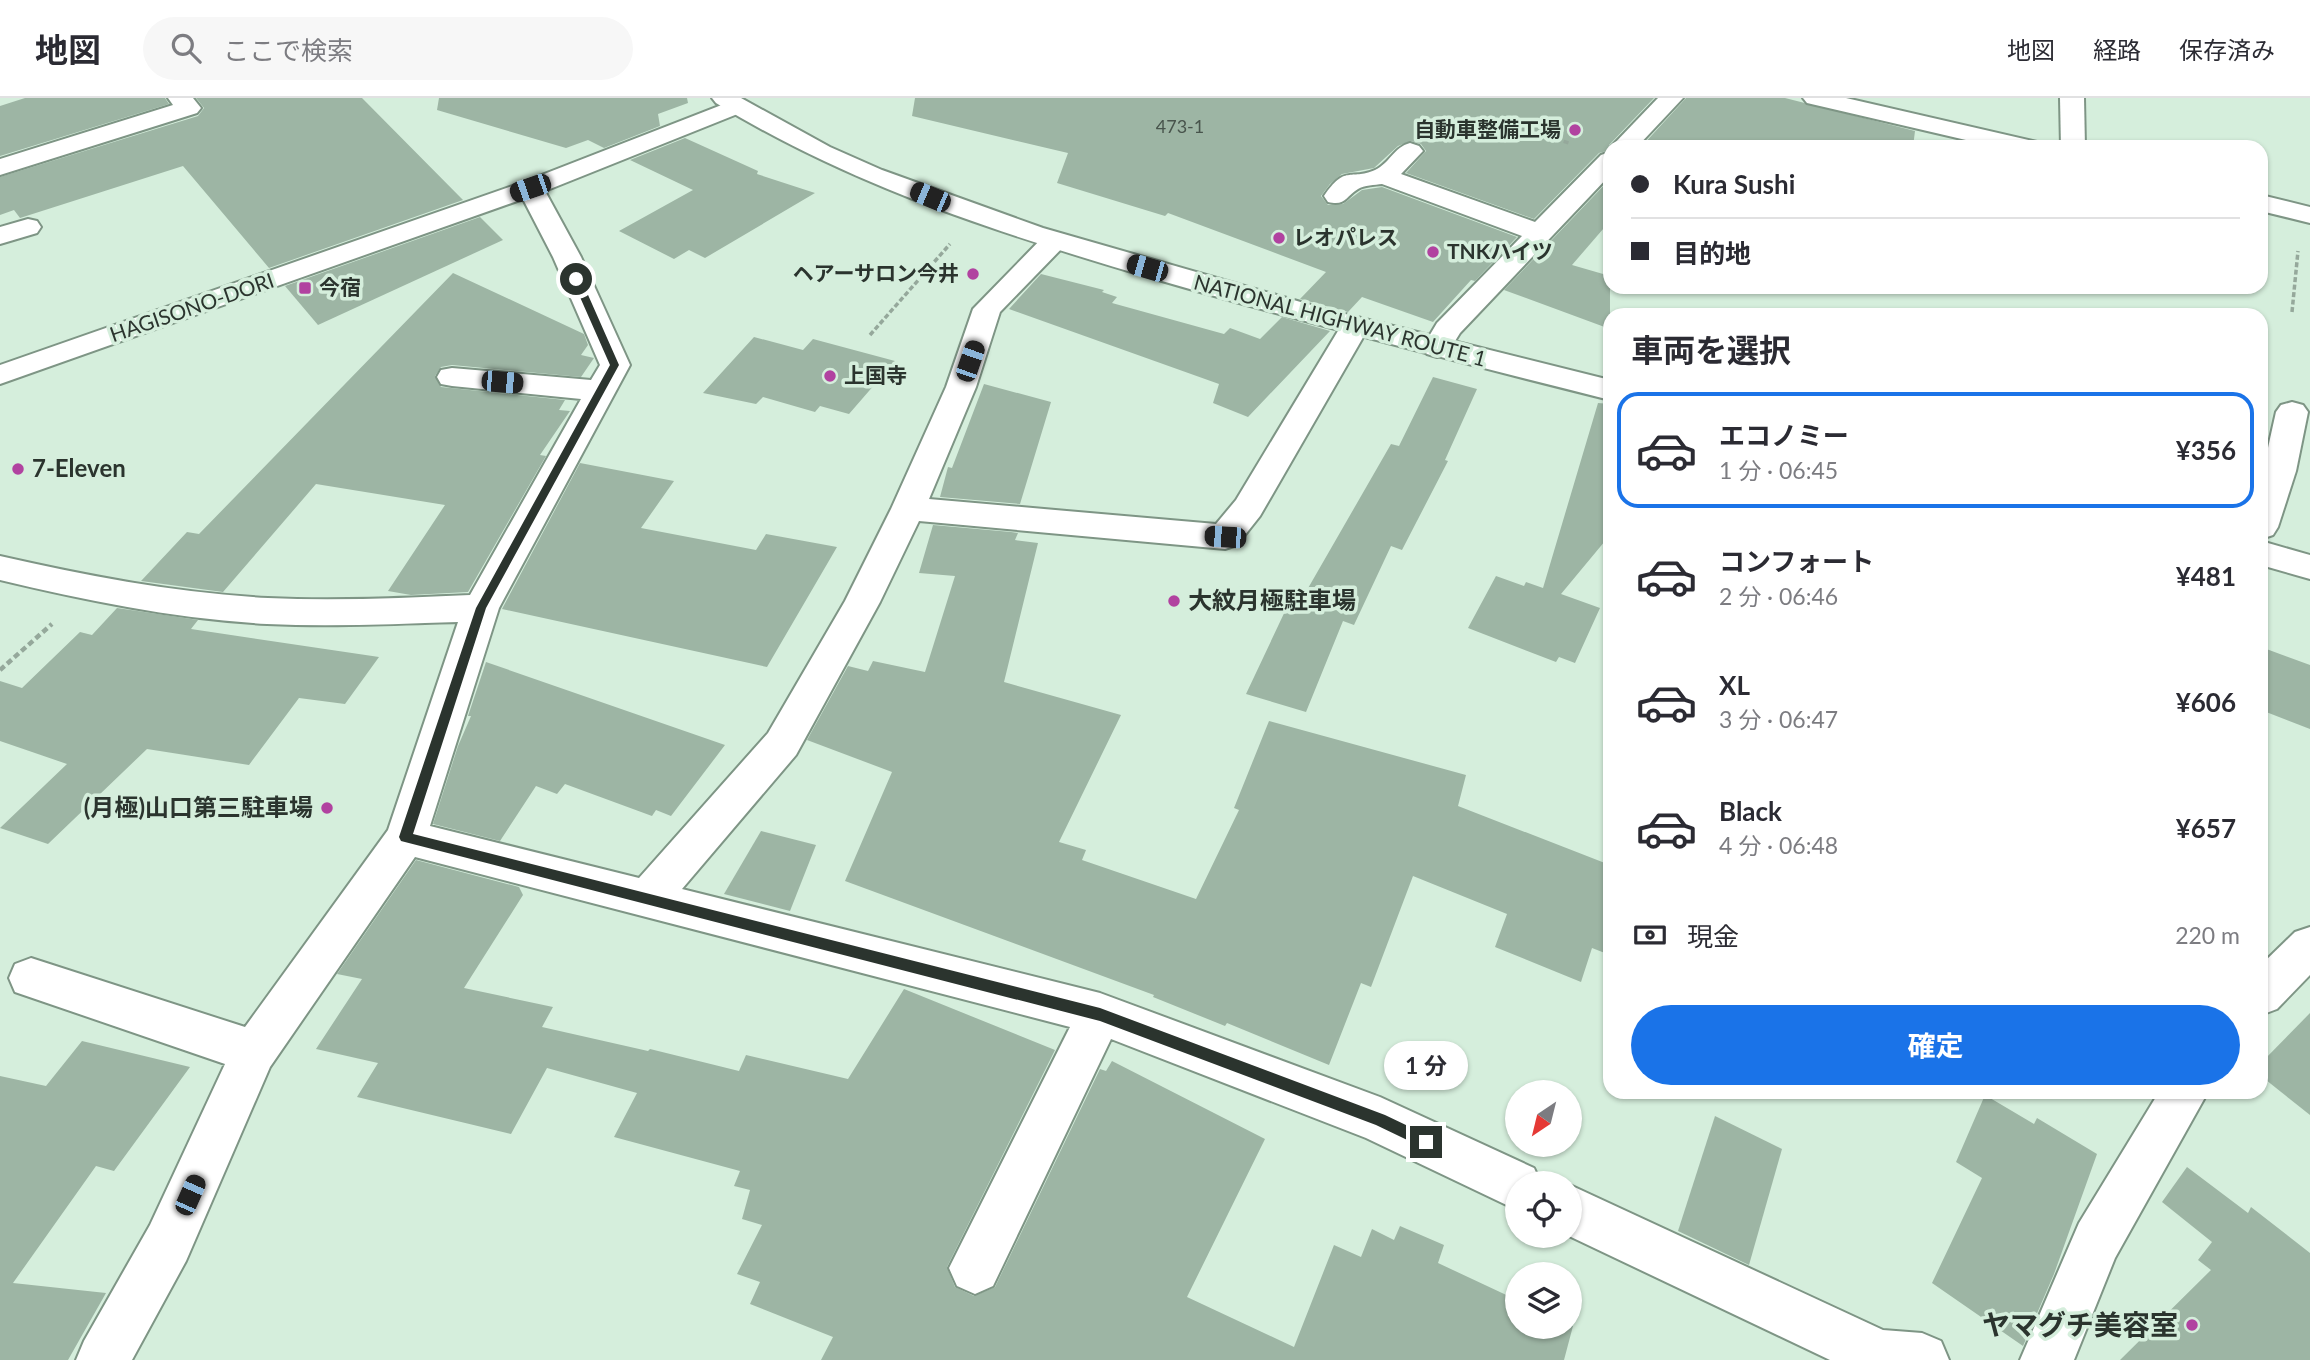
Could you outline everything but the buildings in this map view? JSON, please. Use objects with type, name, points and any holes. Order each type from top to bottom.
[{"type":"main road","points":[[0,167],[189,108],[180,98]]},
{"type":"main road","points":[[1630,140],[1671,98]]},
{"type":"main road","points":[[1815,98],[1998,140]]},
{"type":"main road","points":[[2072,98],[2073,140]]},
{"type":"main road","name":"HAGISONO-DORI","points":[[0,375],[530,188],[731,102]]},
{"type":"main road","name":"NATIONAL HIGHWAY ROUTE 1","points":[[731,102],[839,159],[952,207],[1055,242],[1354,327],[1603,388]]},
{"type":"main road","points":[[1384,176],[1410,151]]},
{"type":"main road","points":[[1437,348],[1447,328],[1603,167]]},
{"type":"main road","points":[[1337,196],[1351,181],[1384,176],[1540,233]]},
{"type":"main road","points":[[103,1360],[168,1243],[254,1052],[405,837],[481,608],[615,365],[567,257],[530,188]]},
{"type":"main road","points":[[2268,205],[2305,214]]},
{"type":"main road","points":[[0,236],[28,227]]},
{"type":"main road","points":[[649,897],[782,744],[862,602],[908,509],[961,387],[987,309],[1055,242]]},
{"type":"main road","points":[[908,509],[1225,537],[1248,508],[1354,327]]},
{"type":"main road","points":[[452,377],[602,391]]},
{"type":"main road","points":[[2268,506],[2280,471],[2291,412]]},
{"type":"main road","points":[[2268,554],[2310,567]]},
{"type":"main road","points":[[0,569],[92,590],[201,604],[303,612],[481,608]]},
{"type":"main road","points":[[405,837],[1100,1014],[1380,1120],[1505,1179]]},
{"type":"main road","points":[[2268,988],[2310,946]]},
{"type":"main road","points":[[30,978],[254,1052]]},
{"type":"main road","points":[[975,1268],[1100,1014]]},
{"type":"main road","points":[[2047,1360],[2097,1241],[2181,1099]]},
{"type":"main road","points":[[1582,1216],[1892,1359]]},
{"type":"path","points":[[1499,122],[1573,144]]},
{"type":"path","points":[[2292,312],[2297,258],[2305,214]]},
{"type":"path","points":[[870,335],[954,240]]},
{"type":"path","points":[[0,670],[92,590]]},
{"type":"place","name":"自動車整備工場","points":[[1575,130]]},
{"type":"place","name":"レオパレス","points":[[1279,238]]},
{"type":"place","name":"TNKハイツ","points":[[1433,252]]},
{"type":"place","name":"ヘアーサロン今井","points":[[973,274]]},
{"type":"place","name":"今宿","points":[[305,288]]},
{"type":"place","name":"上国寺","points":[[830,376]]},
{"type":"place","name":"7-Eleven","points":[[18,469]]},
{"type":"place","name":"大紋月極駐車場","points":[[1174,601]]},
{"type":"place","name":"(月極)山口第三駐車場","points":[[327,808]]},
{"type":"place","name":"ヤマグチ美容室","points":[[2192,1325]]},
{"type":"route","points":[[576,279],[615,365],[481,608],[405,837],[1100,1014],[1380,1120],[1426,1142]]}]
